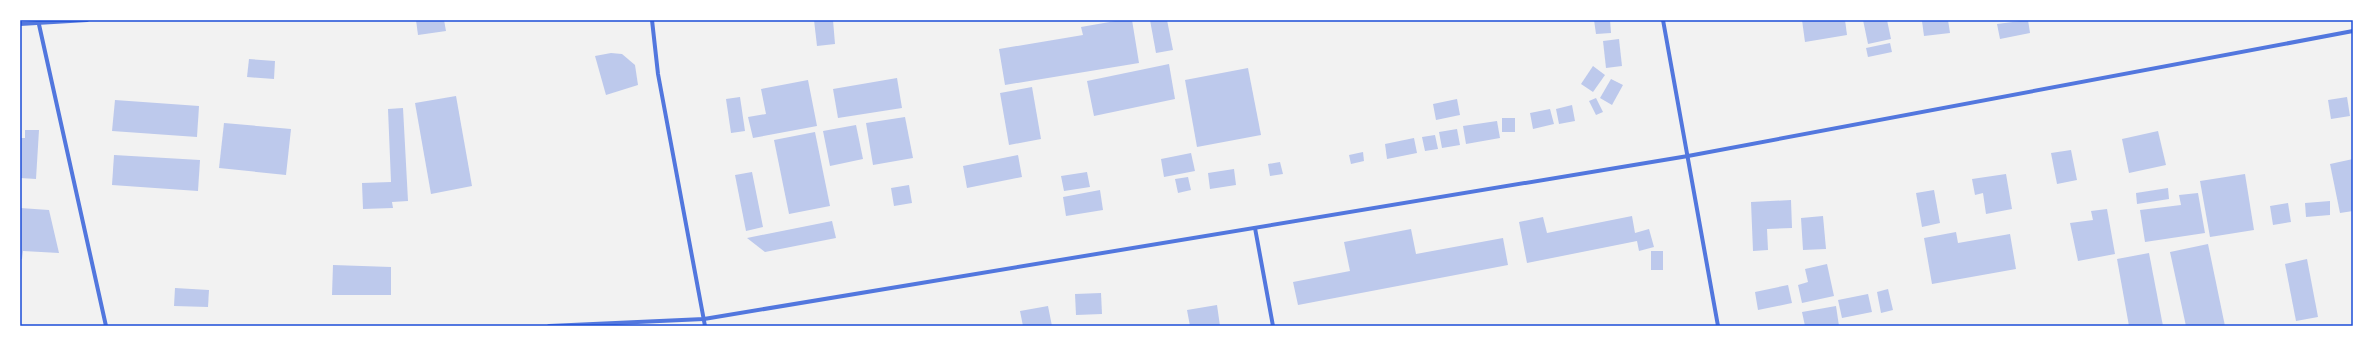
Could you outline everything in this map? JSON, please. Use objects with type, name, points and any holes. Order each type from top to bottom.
[{"type":"street","points":[[20,24],[87,20]]},
{"type":"street","points":[[652,20],[658,74],[705,326]]},
{"type":"street","points":[[1663,20],[1718,326]]},
{"type":"street","points":[[38,22],[106,326]]},
{"type":"street","points":[[548,326],[704,319],[1688,156],[2353,31]]},
{"type":"street","points":[[1255,228],[1273,326]]},
{"type":"building","points":[[416,20],[444,20],[446,31],[418,35]]},
{"type":"building","points":[[814,20],[833,20],[835,44],[817,46]]},
{"type":"building","points":[[1121,20],[1132,20],[1139,63],[1005,85],[999,49],[1083,35],[1081,27]]},
{"type":"building","points":[[1150,20],[1167,20],[1173,50],[1156,53]]},
{"type":"building","points":[[1594,20],[1610,20],[1611,33],[1596,34]]},
{"type":"building","points":[[1802,20],[1845,20],[1847,35],[1805,42]]},
{"type":"building","points":[[1863,20],[1887,20],[1891,39],[1868,44]]},
{"type":"building","points":[[1948,20],[1950,33],[1924,36],[1922,21]]},
{"type":"building","points":[[2028,20],[2030,33],[2000,39],[1997,24]]},
{"type":"building","points":[[1619,39],[1622,66],[1606,68],[1603,41]]},
{"type":"building","points":[[1890,43],[1892,52],[1868,57],[1866,48]]},
{"type":"building","points":[[611,53],[622,54],[635,65],[638,85],[606,95],[595,56]]},
{"type":"building","points":[[249,59],[275,61],[274,79],[247,77]]},
{"type":"building","points":[[1169,64],[1175,99],[1094,116],[1087,81]]},
{"type":"building","points":[[1593,66],[1605,75],[1593,92],[1581,84]]},
{"type":"building","points":[[1248,68],[1261,135],[1197,147],[1185,80]]},
{"type":"building","points":[[897,78],[902,108],[838,118],[833,89]]},
{"type":"building","points":[[1611,79],[1623,85],[1612,105],[1600,98]]},
{"type":"building","points":[[808,80],[817,126],[753,138],[748,117],[766,114],[761,89]]},
{"type":"building","points":[[1032,87],[1041,139],[1009,145],[1000,93]]},
{"type":"building","points":[[456,96],[472,186],[431,194],[415,103]]},
{"type":"building","points":[[740,97],[745,131],[731,133],[726,99]]},
{"type":"building","points":[[2347,97],[2350,116],[2331,119],[2328,100]]},
{"type":"building","points":[[1596,98],[1603,112],[1596,115],[1589,101]]},
{"type":"building","points":[[1457,99],[1460,115],[1436,120],[1433,104]]},
{"type":"building","points":[[115,100],[199,106],[197,137],[112,131]]},
{"type":"building","points":[[1572,105],[1575,121],[1559,124],[1556,109]]},
{"type":"building","points":[[403,108],[408,201],[392,202],[393,208],[363,209],[362,183],[391,182],[388,109]]},
{"type":"building","points":[[1550,109],[1554,124],[1533,129],[1530,113]]},
{"type":"building","points":[[905,117],[913,158],[873,165],[866,123]]},
{"type":"building","points":[[1502,118],[1515,118],[1515,132],[1502,132]]},
{"type":"building","points":[[1497,121],[1500,138],[1466,144],[1463,126]]},
{"type":"building","points":[[224,123],[291,129],[286,175],[219,168]]},
{"type":"building","points":[[856,125],[863,159],[830,166],[823,131]]},
{"type":"building","points":[[1457,129],[1460,145],[1442,148],[1439,132]]},
{"type":"building","points":[[25,130],[39,130],[36,179],[20,178],[20,138],[25,138]]},
{"type":"building","points":[[2158,131],[2166,165],[2129,173],[2122,139]]},
{"type":"building","points":[[815,132],[830,206],[789,214],[774,140]]},
{"type":"building","points":[[1435,135],[1438,149],[1425,151],[1422,137]]},
{"type":"building","points":[[1414,138],[1417,153],[1387,159],[1385,144]]},
{"type":"building","points":[[2071,150],[2077,180],[2057,184],[2051,153]]},
{"type":"building","points":[[1363,152],[1364,161],[1351,164],[1349,155]]},
{"type":"building","points":[[1191,153],[1195,171],[1164,177],[1161,159]]},
{"type":"building","points":[[114,155],[200,160],[198,191],[112,185]]},
{"type":"building","points":[[1018,155],[1022,177],[967,188],[963,166]]},
{"type":"building","points":[[2353,159],[2353,211],[2340,213],[2330,164]]},
{"type":"building","points":[[1280,162],[1283,174],[1270,176],[1268,164]]},
{"type":"building","points":[[1234,169],[1236,185],[1210,189],[1208,173]]},
{"type":"building","points":[[752,172],[763,227],[746,231],[735,175]]},
{"type":"building","points":[[1087,172],[1090,187],[1064,191],[1061,176]]},
{"type":"building","points":[[2006,174],[2012,209],[1986,214],[1983,193],[1975,195],[1972,179]]},
{"type":"building","points":[[2245,174],[2254,230],[2210,237],[2200,181]]},
{"type":"building","points":[[1188,177],[1191,190],[1178,193],[1175,179]]},
{"type":"building","points":[[909,185],[912,203],[894,206],[891,188]]},
{"type":"building","points":[[2168,188],[2169,199],[2137,204],[2136,193]]},
{"type":"building","points":[[1100,190],[1103,210],[1066,216],[1063,197]]},
{"type":"building","points":[[1934,190],[1940,223],[1922,227],[1916,193]]},
{"type":"building","points":[[2198,193],[2205,233],[2145,242],[2140,210],[2181,205],[2179,195]]},
{"type":"building","points":[[1791,200],[1792,228],[1767,229],[1768,250],[1753,251],[1751,202]]},
{"type":"building","points":[[2330,201],[2330,215],[2306,217],[2305,203]]},
{"type":"building","points":[[2288,203],[2291,222],[2273,225],[2270,206]]},
{"type":"building","points":[[20,208],[49,210],[59,253],[23,251],[22,259],[20,259]]},
{"type":"building","points":[[2107,209],[2115,254],[2078,261],[2070,223],[2093,220],[2091,211]]},
{"type":"building","points":[[1632,216],[1635,233],[1649,229],[1654,247],[1639,251],[1637,241],[1527,263],[1519,222],[1543,217],[1547,233]]},
{"type":"building","points":[[1823,216],[1826,249],[1803,250],[1801,218]]},
{"type":"building","points":[[832,221],[836,238],[765,252],[747,238]]},
{"type":"building","points":[[1411,229],[1416,254],[1503,238],[1508,265],[1298,305],[1293,282],[1350,271],[1344,242]]},
{"type":"building","points":[[1956,232],[1958,243],[2010,234],[2016,269],[1932,284],[1924,238]]},
{"type":"building","points":[[2208,244],[2225,326],[2186,326],[2170,252]]},
{"type":"building","points":[[1651,251],[1663,251],[1663,270],[1651,270]]},
{"type":"building","points":[[2149,253],[2163,326],[2129,326],[2117,259]]},
{"type":"building","points":[[2307,259],[2318,317],[2296,321],[2285,264]]},
{"type":"building","points":[[1827,264],[1834,296],[1802,303],[1798,285],[1808,282],[1805,269]]},
{"type":"building","points":[[333,265],[391,267],[391,295],[332,295]]},
{"type":"building","points":[[1788,285],[1792,303],[1758,310],[1755,292]]},
{"type":"building","points":[[175,288],[209,290],[208,307],[174,306]]},
{"type":"building","points":[[1888,289],[1893,310],[1881,313],[1877,292]]},
{"type":"building","points":[[1101,293],[1102,314],[1076,315],[1075,294]]},
{"type":"building","points":[[1868,294],[1872,312],[1842,318],[1838,300]]},
{"type":"building","points":[[1217,305],[1220,326],[1190,326],[1187,310]]},
{"type":"building","points":[[1048,306],[1052,326],[1023,326],[1020,311]]},
{"type":"building","points":[[1836,306],[1839,326],[1805,326],[1802,312]]}]
